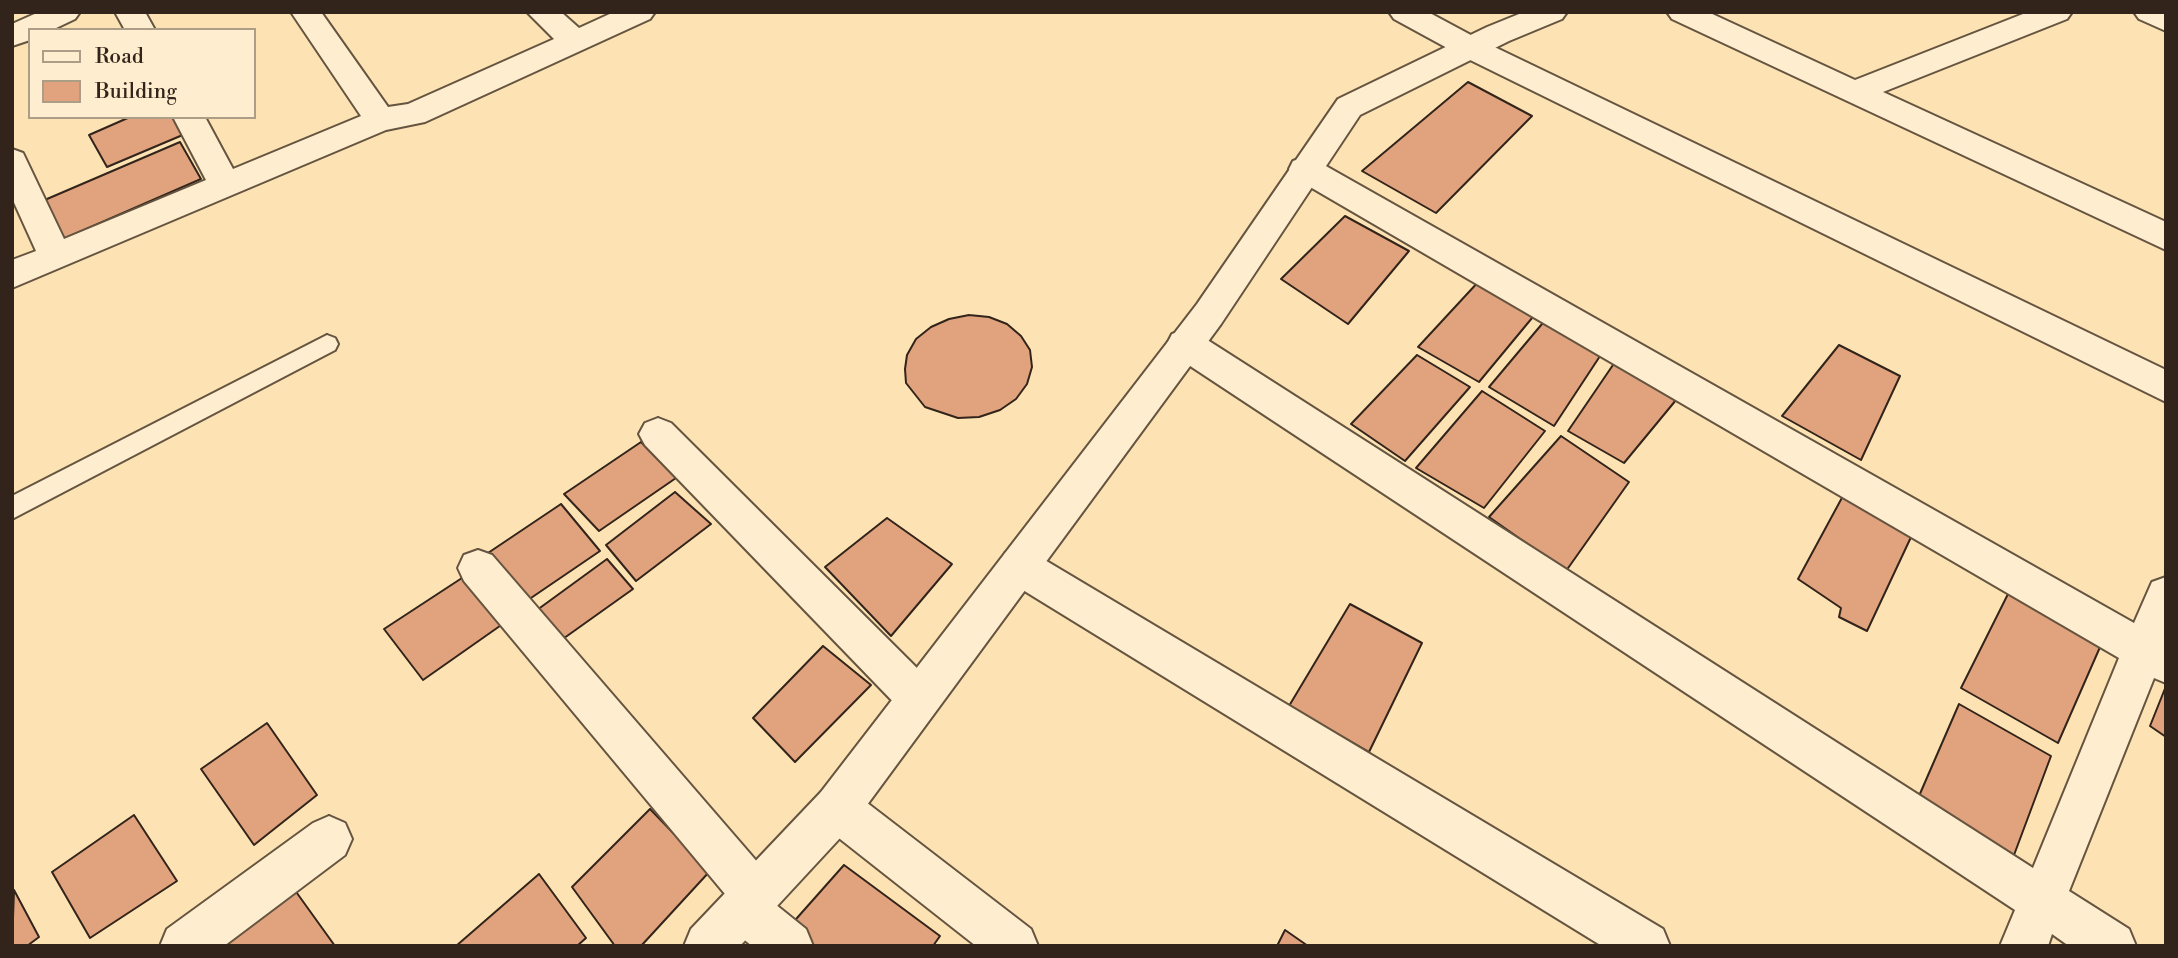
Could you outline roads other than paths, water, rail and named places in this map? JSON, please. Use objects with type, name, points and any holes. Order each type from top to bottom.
[{"type":"street","points":[[30,28],[65,12]]},
{"type":"street","points":[[130,12],[139,28]]},
{"type":"street","points":[[306,12],[380,120]]},
{"type":"street","points":[[542,12],[576,41]]},
{"type":"street","points":[[12,275],[380,120],[414,114],[640,12]]},
{"type":"street","points":[[1404,12],[1471,48],[2166,387]]},
{"type":"street","points":[[708,946],[837,807],[1185,344],[1349,107],[1552,12]]},
{"type":"street","points":[[1682,12],[2166,237]]},
{"type":"street","points":[[1854,92],[2057,12]]},
{"type":"street","points":[[2149,12],[2166,21]]},
{"type":"street","points":[[12,36],[28,29]]},
{"type":"street","points":[[189,119],[225,184]]},
{"type":"street","points":[[12,161],[55,255]]},
{"type":"street","points":[[1305,169],[2155,656]]},
{"type":"street","points":[[1185,344],[2043,898],[2112,946]]},
{"type":"street","points":[[658,435],[919,699]]},
{"type":"street","points":[[1019,566],[1646,946]]},
{"type":"street","points":[[478,568],[749,902],[789,946]]},
{"type":"street","points":[[2024,946],[2043,898],[2155,656],[2166,595]]},
{"type":"street","points":[[837,807],[1014,946]]},
{"type":"street","points":[[184,946],[329,839]]},
{"type":"lane","points":[[12,508],[327,344]]}]
